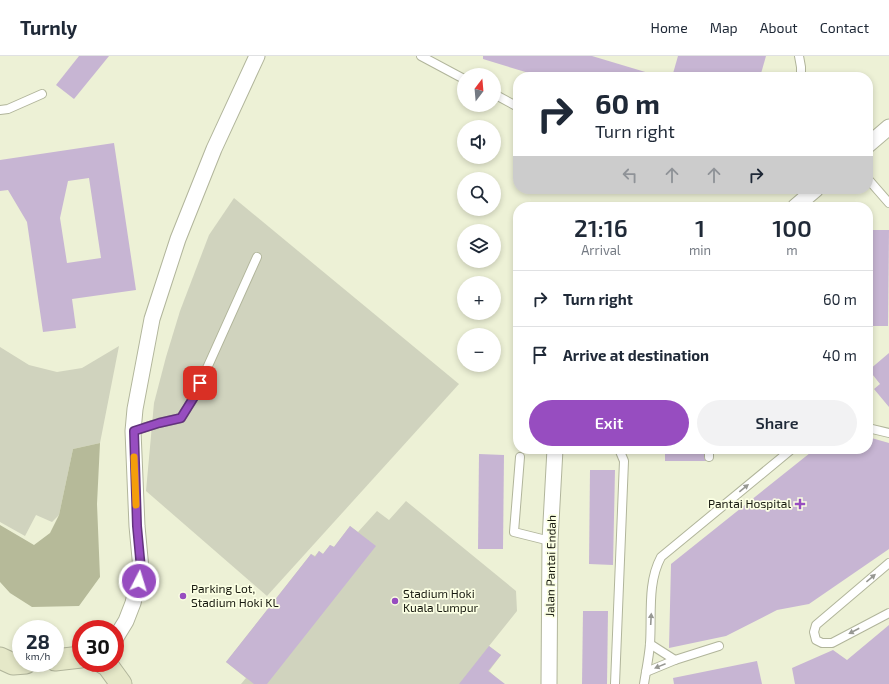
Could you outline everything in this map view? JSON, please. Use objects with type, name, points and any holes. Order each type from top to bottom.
[{"type":"street","points":[[124,624],[134,603],[141,569],[137,526],[134,431],[135,409],[152,319],[178,239],[214,149],[258,56]]},
{"type":"street","points":[[873,141],[889,127]]},
{"type":"street","points":[[801,202],[810,194]]},
{"type":"street","name":"Jalan Pantai Endah","points":[[549,684],[550,541],[555,454]]},
{"type":"street","points":[[112,672],[121,684]]},
{"type":"lane","points":[[421,56],[457,75]]},
{"type":"lane","points":[[799,56],[801,72]]},
{"type":"lane","points":[[0,110],[8,109],[42,94]]},
{"type":"lane","points":[[501,98],[513,104]]},
{"type":"lane","points":[[873,185],[889,203]]},
{"type":"lane","points":[[134,431],[181,418],[194,397],[257,257]]},
{"type":"lane","points":[[873,429],[889,433]]},
{"type":"lane","points":[[615,684],[624,461],[621,454]]},
{"type":"lane","points":[[644,684],[650,644],[653,579],[656,567],[661,557],[786,454]]},
{"type":"lane","points":[[520,457],[514,532],[550,541]]},
{"type":"lane","points":[[889,563],[816,625],[814,632],[816,640],[822,643],[832,642],[889,613]]},
{"type":"lane","points":[[650,644],[675,660]]},
{"type":"lane","points":[[646,672],[675,660],[719,646]]},
{"type":"green space","points":[[234,198],[459,384],[267,596],[146,491],[154,403],[166,357],[180,311],[209,235]]},
{"type":"green space","points":[[119,346],[100,443],[73,449],[59,515],[52,522],[36,515],[25,536],[0,522],[0,347],[29,365],[57,372],[82,368]]},
{"type":"green space","points":[[100,443],[97,504],[100,577],[79,606],[32,607],[10,593],[0,582],[0,525],[34,545],[50,533],[59,515],[73,449]]},
{"type":"green space","name":"Stadium Hoki Kuala Lumpur","points":[[406,501],[516,591],[517,611],[489,646],[501,655],[489,671],[501,682],[501,684],[241,684],[246,678],[226,662],[311,554],[315,556],[319,551],[323,554],[330,545],[334,547],[350,526],[358,532],[377,511],[389,520]]},
{"type":"building","points":[[79,56],[109,56],[74,99],[56,85]]},
{"type":"building","points":[[483,56],[592,56],[645,72],[526,72],[483,59]]},
{"type":"building","points":[[678,56],[766,56],[761,72],[673,72]]},
{"type":"building","points":[[114,143],[136,290],[72,299],[76,328],[43,332],[27,222],[8,190],[0,191],[0,160]],"holes":[[[89,178],[101,258],[67,263],[60,218],[68,181]]]},
{"type":"building","points":[[873,230],[889,230],[888,326],[873,326]]},
{"type":"building","points":[[889,353],[889,407],[874,389],[880,384],[873,375],[873,367]]},
{"type":"building","points":[[873,438],[889,443],[889,549],[809,604],[777,610],[726,636],[669,648],[671,564],[809,454],[873,454]]},
{"type":"building","points":[[479,454],[504,455],[503,549],[478,549]]},
{"type":"building","points":[[665,454],[704,454],[706,461],[665,461]]},
{"type":"building","points":[[590,470],[615,470],[613,565],[589,564]]},
{"type":"building","points":[[350,526],[376,546],[267,684],[254,684],[226,662],[311,554],[315,557],[319,551],[323,554],[330,545],[334,547]]},
{"type":"building","points":[[583,611],[608,611],[607,684],[582,684]]},
{"type":"building","points":[[889,625],[889,684],[795,684],[792,668],[833,650],[847,660]]},
{"type":"building","points":[[489,646],[501,655],[488,671],[505,684],[459,684]]},
{"type":"building","points":[[757,661],[762,684],[674,684],[673,678]]},
{"type":"slow traffic","points":[[134,457],[136,505]]},
{"type":"place","name":"Pantai Hospital","points":[[800,504]]},
{"type":"place","name":"Parking Lot, Stadium Hoki KL","points":[[183,596]]},
{"type":"place","name":"Stadium Hoki Kuala Lumpur","points":[[395,601]]},
{"type":"route","points":[[139,581],[141,569],[137,526],[134,431],[181,418],[194,397],[200,383]]}]
